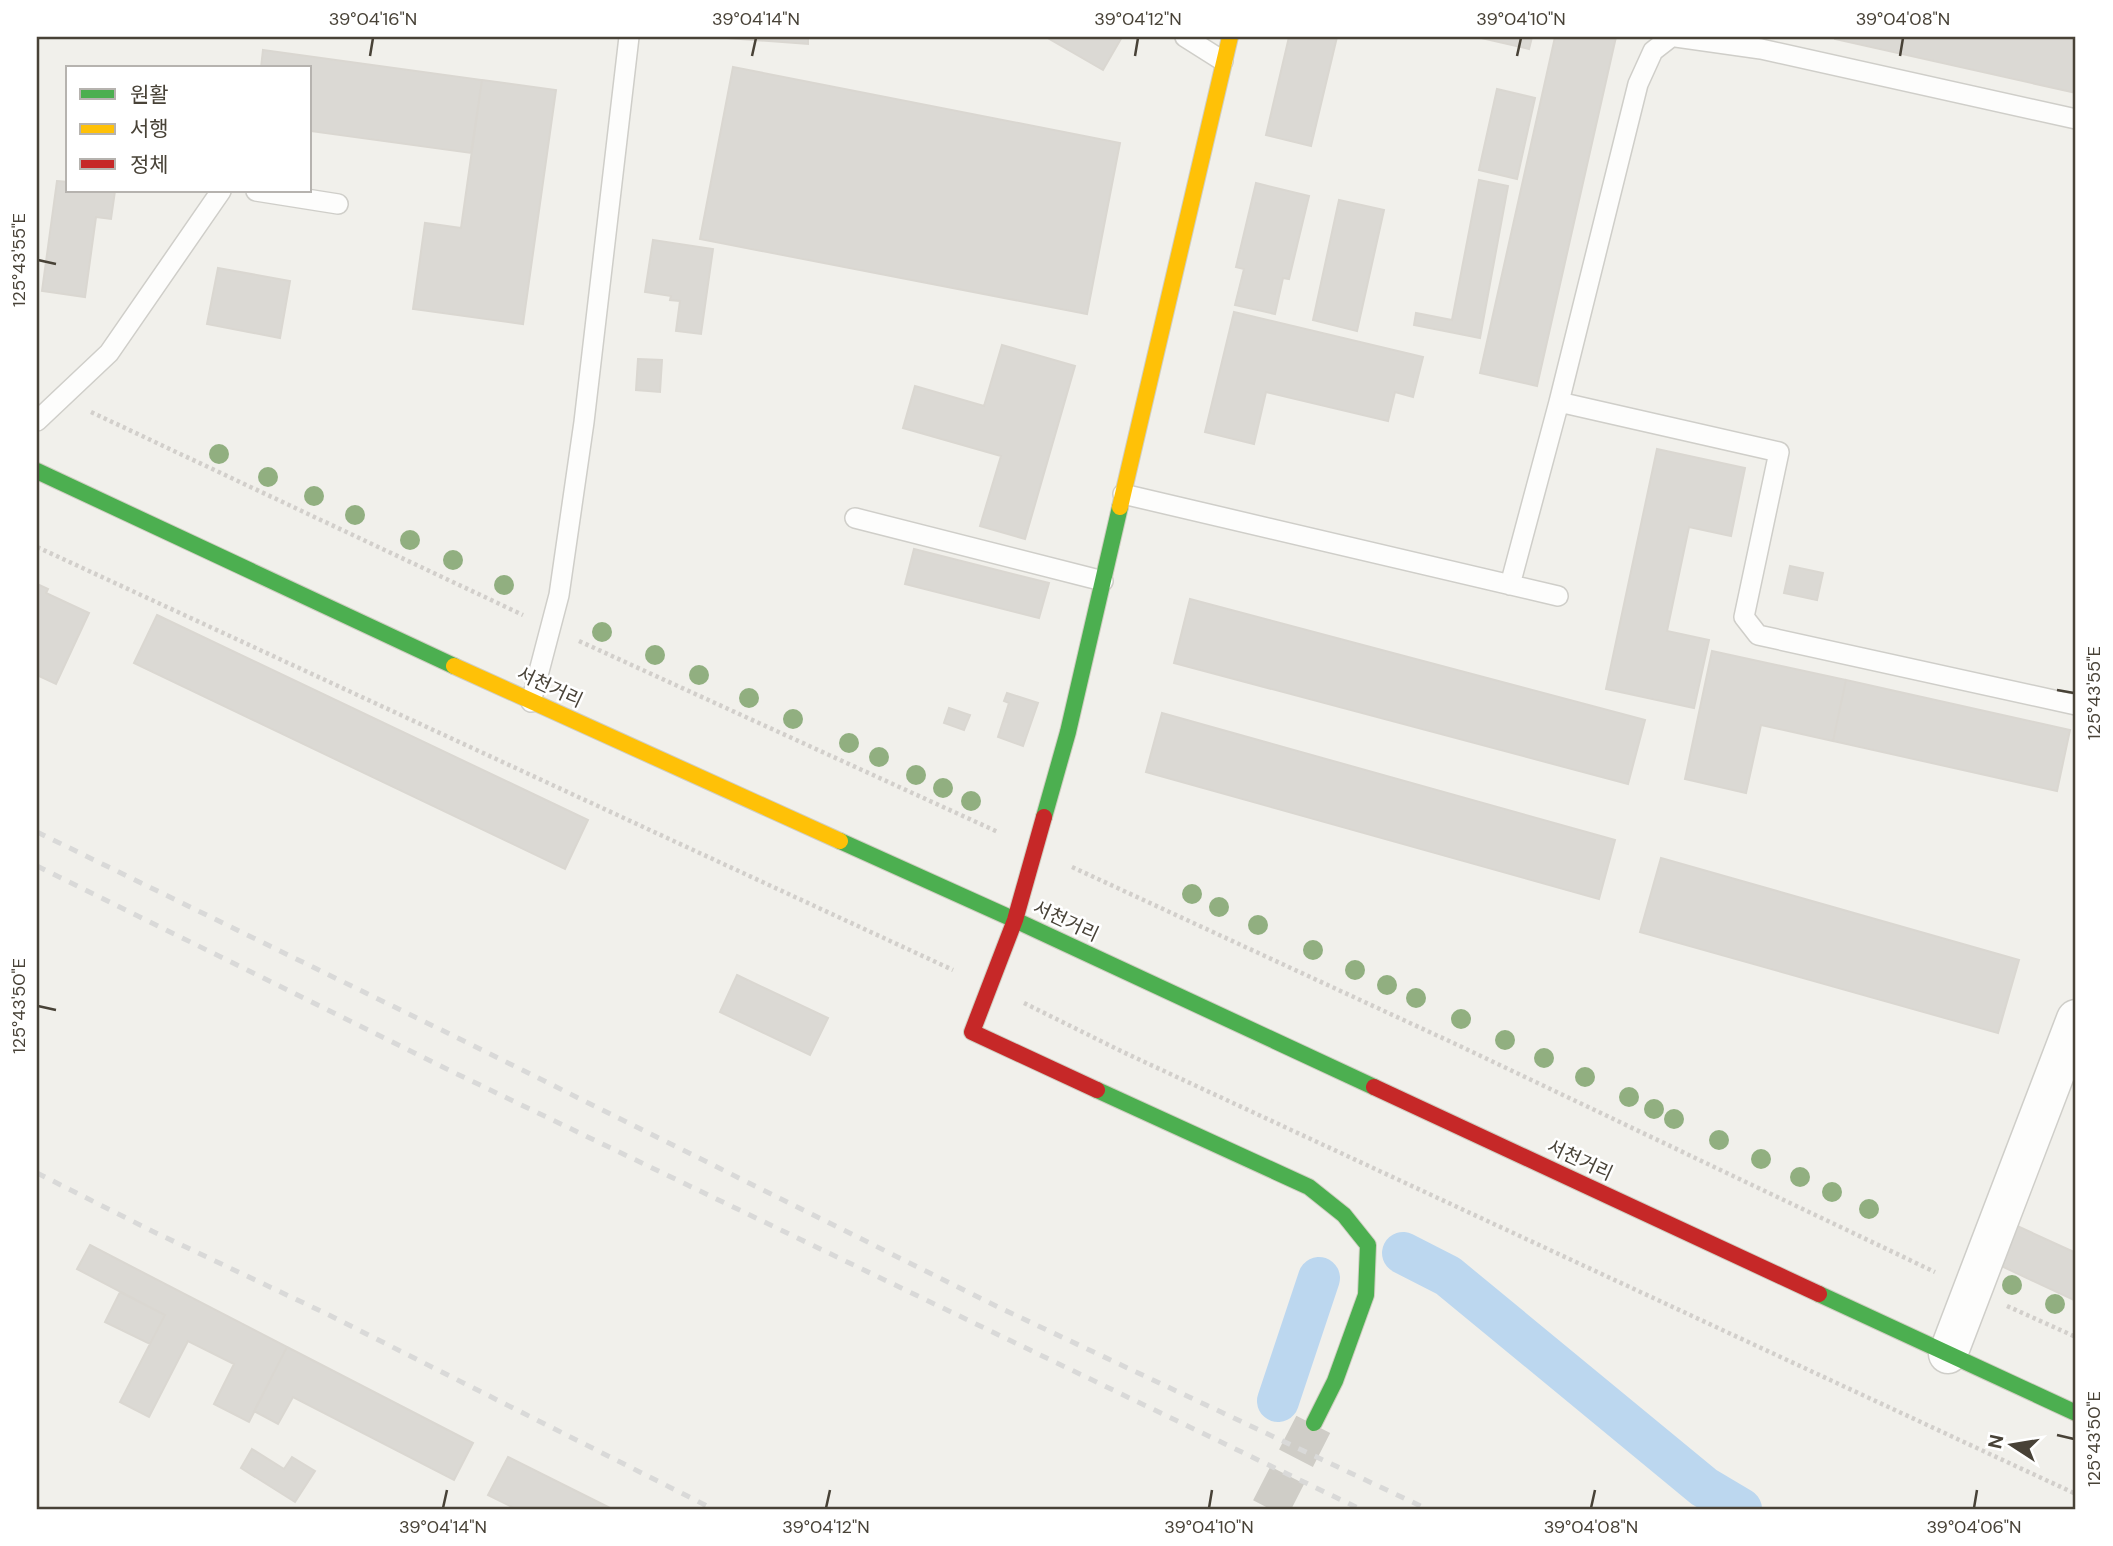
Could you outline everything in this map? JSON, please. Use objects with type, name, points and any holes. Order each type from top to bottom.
[{"type":"main road","points":[[1230,37],[1068,732],[1015,920],[972,1032],[1309,1186],[1344,1215],[1368,1245],[1366,1295],[1335,1381],[1314,1423]]},
{"type":"main road","name":"서천거리","points":[[37,471],[531,702],[1015,920],[2076,1413]]},
{"type":"street","points":[[1948,1354],[2076,1019]]},
{"type":"lane","points":[[531,702],[559,595],[584,422],[629,37]]},
{"type":"lane","points":[[1185,37],[1223,61]]},
{"type":"lane","points":[[1510,585],[1559,402],[1638,84],[1653,51],[1673,37],[1761,49],[2076,119]]},
{"type":"lane","points":[[37,421],[109,353],[220,192]]},
{"type":"lane","points":[[262,192],[338,204]]},
{"type":"lane","points":[[1559,402],[1779,453],[1744,617],[1758,635],[2076,705]]},
{"type":"lane","points":[[1123,494],[1558,596]]},
{"type":"lane","points":[[855,518],[1103,581]]},
{"type":"path","points":[[37,547],[990,987],[1123,1052],[2076,1494]]},
{"type":"building","points":[[713,37],[808,37],[808,44]]},
{"type":"building","points":[[1046,37],[1122,37],[1103,70]]},
{"type":"building","points":[[1289,37],[1337,37],[1311,146],[1266,135]]},
{"type":"building","points":[[1477,37],[1532,37],[1529,49]]},
{"type":"building","points":[[1555,37],[1616,37],[1537,386],[1480,373]]},
{"type":"building","points":[[2076,37],[2076,93],[1835,39]]},
{"type":"building","points":[[263,50],[482,80],[471,153],[312,131],[312,66],[261,66]]},
{"type":"building","points":[[733,67],[1120,143],[1087,314],[700,239]]},
{"type":"building","points":[[482,80],[556,90],[523,324],[413,309],[425,223],[461,228]]},
{"type":"building","points":[[1497,89],[1535,98],[1517,179],[1479,170]]},
{"type":"building","points":[[1479,180],[1508,186],[1480,338],[1414,325],[1416,313],[1452,320]]},
{"type":"building","points":[[57,181],[66,182],[66,192],[115,192],[111,219],[96,217],[85,297],[42,291]]},
{"type":"building","points":[[1256,183],[1309,196],[1289,279],[1283,278],[1275,314],[1235,305],[1244,269],[1236,267]]},
{"type":"building","points":[[1339,200],[1384,210],[1357,331],[1313,320]]},
{"type":"building","points":[[653,240],[713,249],[701,334],[676,331],[680,301],[670,300],[671,296],[645,292]]},
{"type":"building","points":[[218,268],[290,281],[280,338],[207,324]]},
{"type":"building","points":[[1234,312],[1423,357],[1413,397],[1395,392],[1388,421],[1266,392],[1254,444],[1205,432]]},
{"type":"building","points":[[1002,345],[1075,366],[1025,539],[980,526],[1001,456],[903,428],[915,386],[984,406]]},
{"type":"building","points":[[638,359],[662,360],[660,392],[636,390]]},
{"type":"building","points":[[1657,449],[1745,468],[1731,536],[1689,527],[1667,631],[1709,640],[1694,708],[1606,689]]},
{"type":"building","points":[[914,549],[1049,583],[1039,618],[905,584]]},
{"type":"building","points":[[1790,566],[1823,573],[1817,600],[1784,593]]},
{"type":"building","points":[[37,584],[48,589],[46,593],[89,613],[56,684],[37,675]]},
{"type":"building","points":[[1190,599],[1645,720],[1628,784],[1174,663]]},
{"type":"building","points":[[157,615],[588,820],[565,869],[134,663]]},
{"type":"building","points":[[1712,651],[1846,680],[1833,741],[1761,725],[1746,793],[1685,779]]},
{"type":"building","points":[[1846,680],[2070,730],[2057,791],[1833,741]]},
{"type":"building","points":[[1007,693],[1038,703],[1023,746],[998,737],[1009,703],[1004,701]]},
{"type":"building","points":[[949,708],[970,715],[964,730],[944,723]]},
{"type":"building","points":[[1162,713],[1615,840],[1599,899],[1146,772]]},
{"type":"building","points":[[1661,858],[2019,960],[1998,1033],[1640,932]]},
{"type":"building","points":[[737,975],[828,1018],[810,1055],[720,1012]]},
{"type":"building","points":[[2015,1225],[2076,1253],[2076,1301],[1997,1264]]},
{"type":"building","points":[[90,1245],[287,1347],[249,1422],[214,1404],[234,1364],[188,1341],[149,1417],[120,1402],[165,1315],[77,1269]]},
{"type":"building","points":[[120,1292],[165,1315],[150,1344],[105,1322]]},
{"type":"building","points":[[287,1347],[473,1443],[454,1480],[293,1397],[278,1424],[254,1411]]},
{"type":"building","points":[[252,1449],[284,1469],[292,1457],[315,1471],[295,1502],[241,1468]]},
{"type":"building","points":[[508,1457],[612,1509],[516,1509],[488,1495]]},
{"type":"waterway","points":[[1403,1253],[1448,1276],[1704,1487],[1741,1509]]},
{"type":"waterway","points":[[1278,1401],[1319,1278]]},
{"type":"tunnel","points":[[1270,1509],[1314,1423]]},
{"type":"railway","points":[[37,832],[996,1306],[1427,1509]]},
{"type":"railway","points":[[37,866],[453,1072],[1360,1509]]},
{"type":"railway","points":[[37,1173],[329,1315],[713,1509]]},
{"type":"traffic: fast","points":[[37,471],[454,666]]},
{"type":"traffic: fast","points":[[1044,817],[1068,732],[1120,507]]},
{"type":"traffic: fast","points":[[840,841],[1374,1087]]},
{"type":"traffic: fast","points":[[1097,1090],[1309,1187],[1344,1215],[1368,1245],[1366,1295],[1335,1381],[1314,1423]]},
{"type":"traffic: fast","points":[[1819,1294],[2076,1413]]},
{"type":"traffic: slow","points":[[1120,507],[1230,37]]},
{"type":"traffic: slow","points":[[454,666],[840,841]]},
{"type":"traffic: jam","points":[[1044,817],[1015,920],[972,1032],[1097,1090]]},
{"type":"traffic: jam","points":[[1374,1087],[1819,1294]]}]
